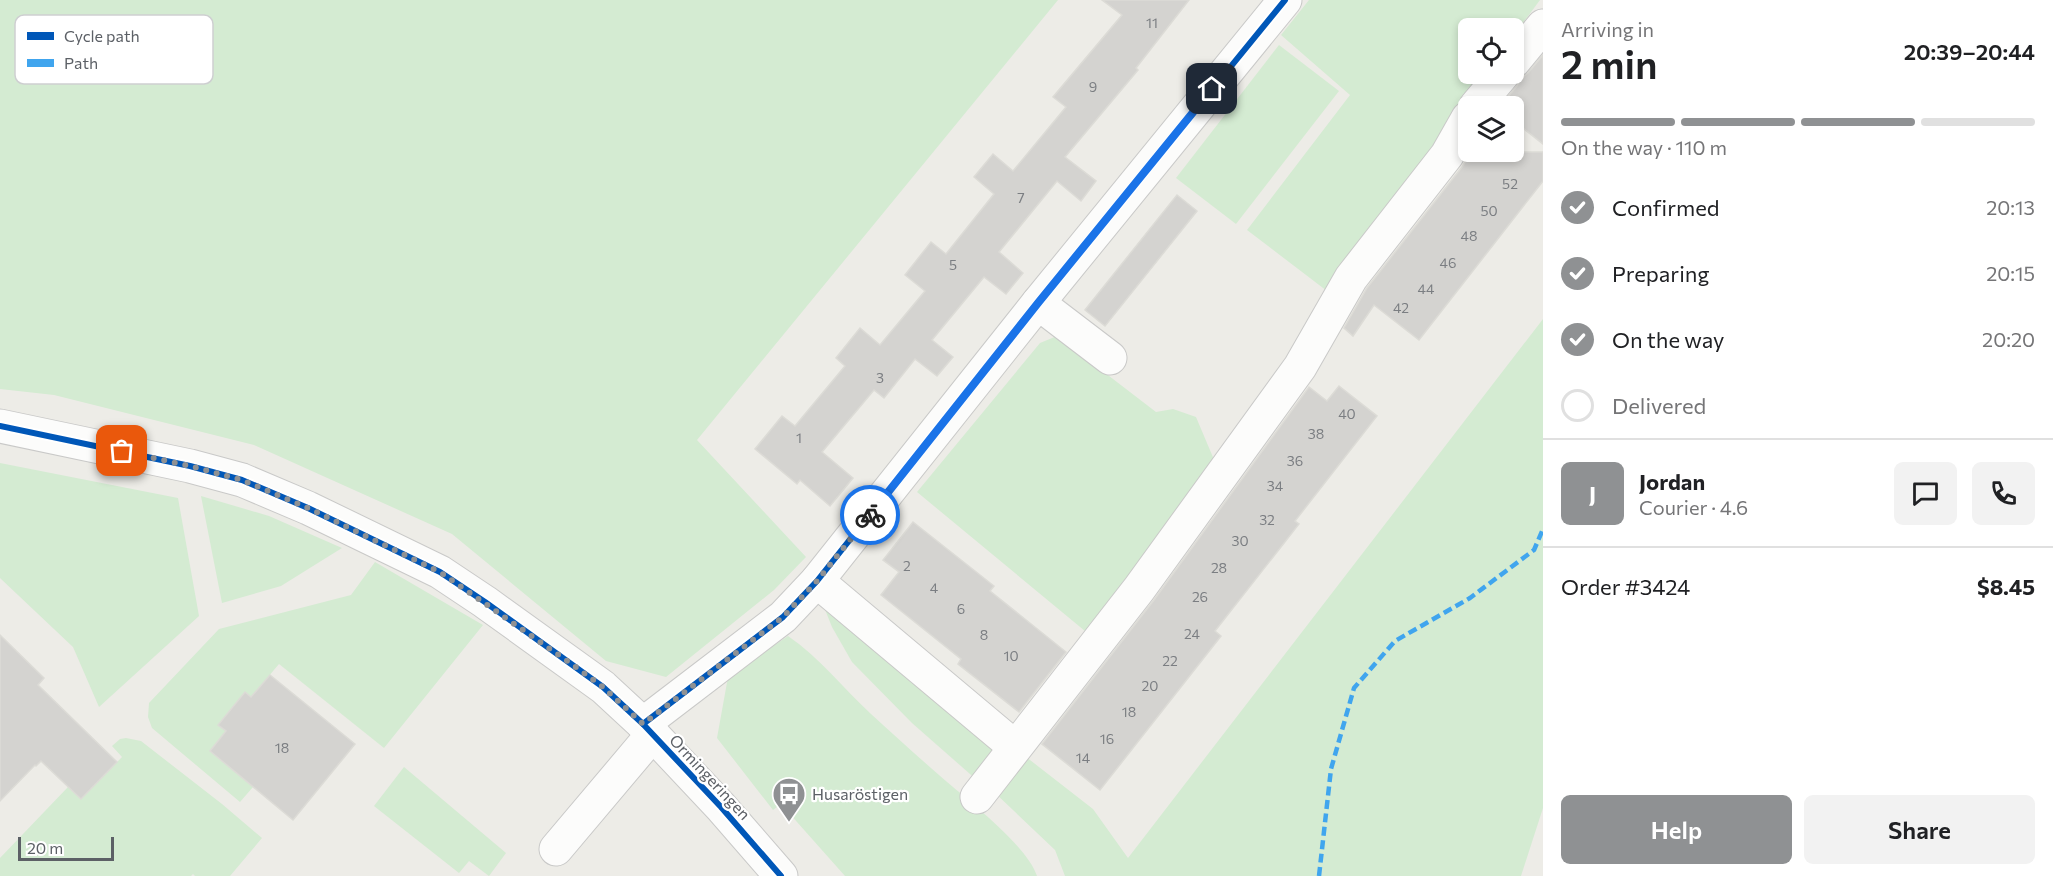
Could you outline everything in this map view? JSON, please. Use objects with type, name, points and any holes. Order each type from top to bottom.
[{"type":"street","points":[[556,849],[648,729],[783,617],[817,581],[1038,303],[1285,0]]},
{"type":"street","points":[[1524,49],[1543,26]]},
{"type":"street","points":[[1484,96],[1495,84]]},
{"type":"street","points":[[977,797],[1139,589],[1300,367],[1351,278],[1446,154],[1458,134]]},
{"type":"street","points":[[1038,303],[1110,358]]},
{"type":"street","name":"Ormingeringen","points":[[0,426],[190,466],[242,480],[346,526],[440,572],[603,687],[648,729],[721,807],[781,876]]},
{"type":"street","points":[[817,581],[1015,747]]},
{"type":"green space","points":[[0,0],[1058,0],[697,440],[806,557],[774,590],[666,677],[606,661],[452,534],[254,445],[54,395],[0,389]]},
{"type":"green space","points":[[1309,0],[1540,0],[1524,22],[1524,18],[1458,18],[1458,84],[1478,84],[1468,96],[1458,96],[1458,110],[1409,183],[1327,291],[1247,230],[1350,95],[1281,35]]},
{"type":"green space","points":[[1279,45],[1339,91],[1236,224],[1176,178]]},
{"type":"green space","points":[[1543,319],[1543,808],[1521,876],[1065,876],[1055,850],[994,792],[1021,753],[1093,809],[1128,858]]},
{"type":"green space","points":[[1057,336],[1156,412],[1173,409],[1196,417],[1215,462],[1091,636],[917,492],[1040,343]]},
{"type":"green space","points":[[0,463],[178,498],[199,616],[99,707],[73,647],[0,578]]},
{"type":"green space","points":[[201,496],[269,516],[342,548],[281,586],[222,603]]},
{"type":"green space","points":[[375,562],[483,625],[384,748],[279,664],[251,697],[245,692],[219,725],[226,731],[210,751],[253,787],[240,802],[152,728],[148,717],[149,703],[219,629],[351,595]]},
{"type":"green space","points":[[824,607],[1006,740],[978,781],[912,723],[852,662],[832,627]]},
{"type":"green space","points":[[788,636],[821,663],[861,704],[994,822],[1021,850],[1037,876],[845,876],[781,804],[773,810],[717,738],[728,677]]},
{"type":"green space","points":[[120,739],[141,741],[262,838],[230,876],[195,876],[193,874],[191,876],[0,876],[0,858],[68,787],[81,799],[122,757],[112,746]]},
{"type":"green space","points":[[404,767],[506,853],[489,876],[469,861],[459,873],[374,806]]},
{"type":"building","points":[[1102,0],[1189,0],[1136,68],[1138,70],[1065,157],[1096,181],[1081,201],[1057,181],[999,252],[1023,273],[1006,294],[984,277],[932,340],[953,357],[937,376],[915,359],[884,398],[874,390],[822,452],[853,478],[830,506],[800,480],[797,484],[755,449],[782,416],[795,426],[845,366],[836,358],[860,328],[880,345],[925,291],[905,275],[931,242],[946,254],[994,194],[974,177],[993,154],[1013,171],[1066,107],[1053,97],[1122,15]]},
{"type":"building","points":[[1543,55],[1543,144],[1524,129],[1524,96],[1508,96],[1518,84],[1524,84],[1524,76]]},
{"type":"building","points":[[1524,152],[1543,152],[1543,181],[1419,340],[1374,305],[1353,336],[1344,328],[1367,288],[1465,162],[1524,162]]},
{"type":"building","points":[[1177,195],[1197,211],[1105,326],[1085,310]]},
{"type":"building","points":[[1339,386],[1377,416],[1295,521],[1299,524],[1215,631],[1221,636],[1100,790],[1042,744],[1154,600],[1309,387],[1327,401]]},
{"type":"building","points":[[913,522],[994,586],[990,591],[1066,652],[1019,712],[958,664],[961,659],[881,595],[899,572],[883,560]]},
{"type":"building","points":[[0,635],[44,678],[38,685],[117,762],[81,799],[41,761],[0,801]]},
{"type":"building","points":[[270,675],[355,744],[293,820],[210,751],[226,731],[218,725],[245,692],[251,697]]},
{"type":"marked path","points":[[1319,876],[1331,769],[1354,688],[1395,641],[1470,598],[1534,550],[1543,529]]},
{"type":"cycle path","points":[[643,724],[783,617],[817,581],[1038,303],[1285,0]]},
{"type":"cycle path","points":[[0,426],[190,466],[242,480],[308,508],[440,572],[603,687],[643,724],[721,807],[781,876]]},
{"type":"way so far","points":[[122,451],[242,480],[308,508],[440,572],[603,687],[643,724],[783,617],[817,581],[870,515]]},
{"type":"place","name":"Husaröstigen","points":[[789,823]]},
{"type":"route","points":[[870,515],[1212,89]]}]
